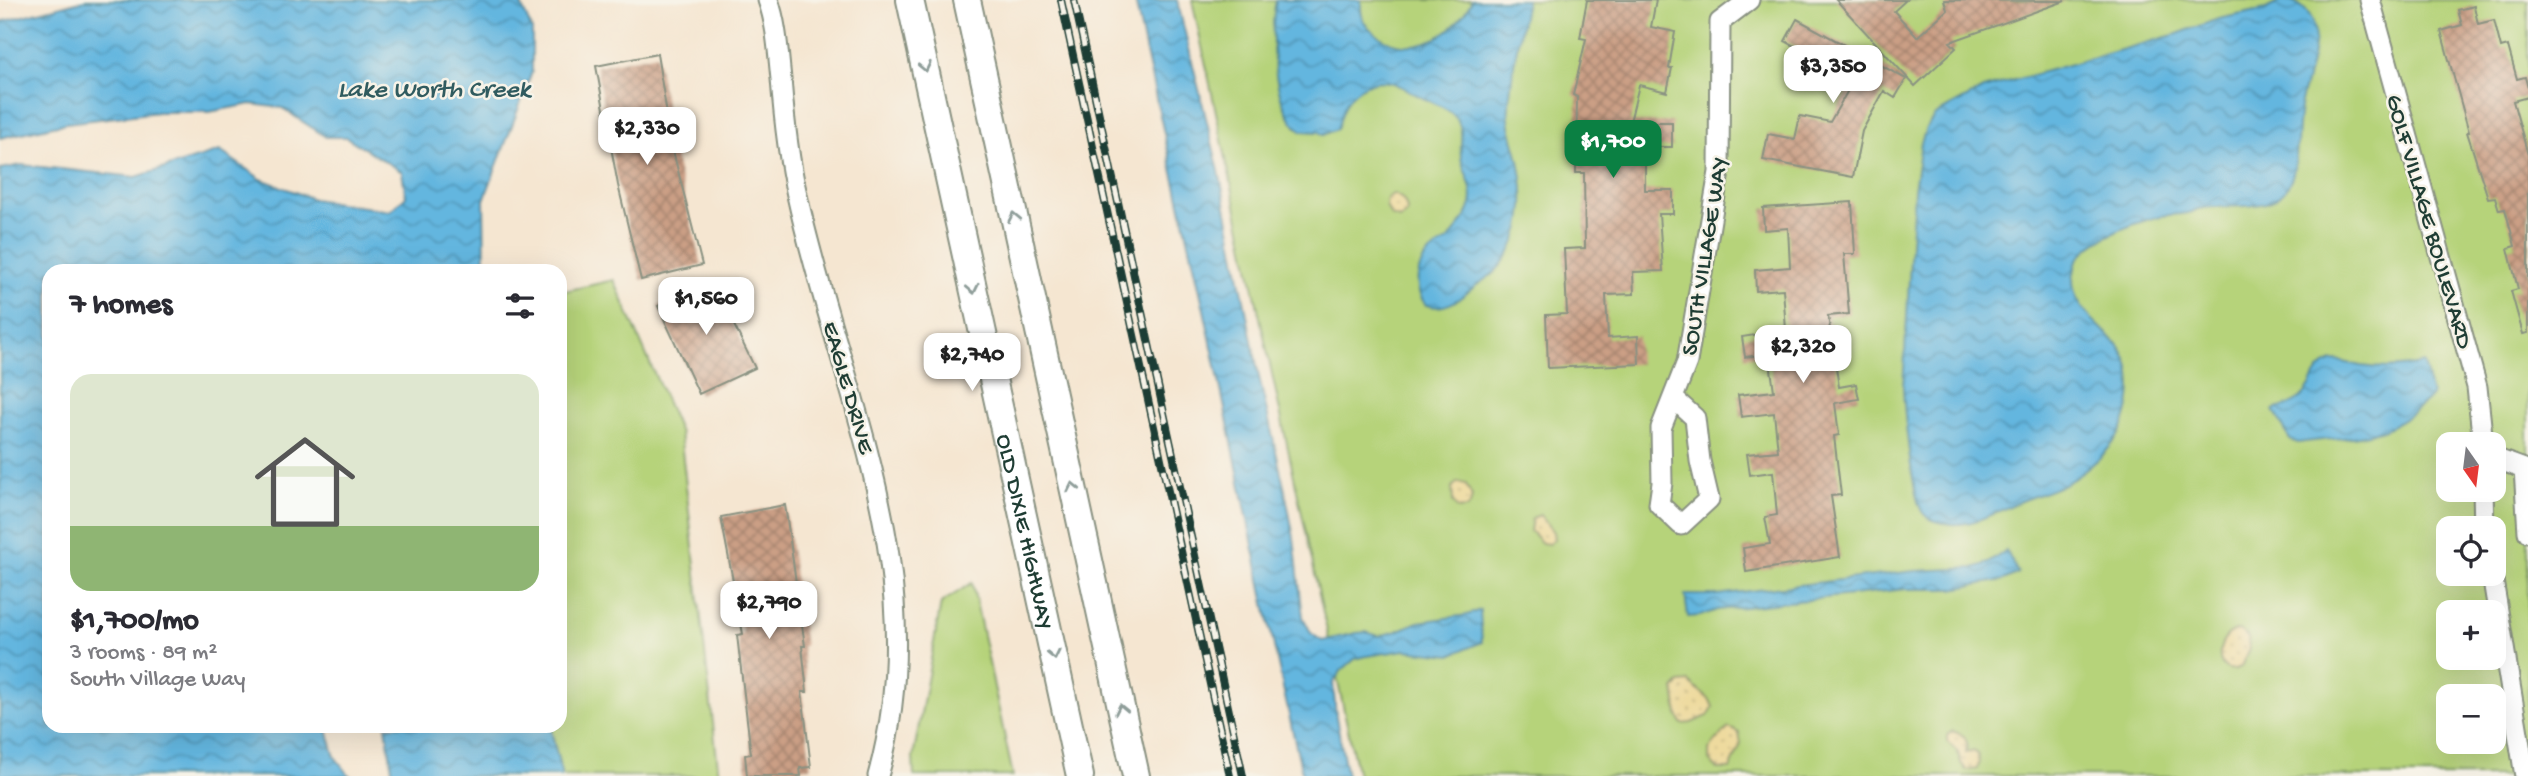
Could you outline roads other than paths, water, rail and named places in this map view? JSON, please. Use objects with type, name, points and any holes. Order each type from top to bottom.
[{"type":"main road","name":"OLD DIXIE HIGHWAY","points":[[910,0],[1080,776]]},
{"type":"main road","points":[[967,0],[1136,776]]},
{"type":"street","name":"EAGLE DRIVE","points":[[768,0],[776,34],[785,122],[797,195],[873,467],[885,522],[897,636],[892,712],[878,776]]},
{"type":"street","name":"SOUTH VILLAGE WAY","points":[[1674,398],[1695,418],[1700,461],[1709,499],[1681,525],[1659,504],[1662,483],[1661,428],[1687,362],[1719,172],[1720,22],[1749,0]]},
{"type":"street","name":"GOLF VILLAGE BOULEVARD","points":[[2370,0],[2477,387],[2482,432]]},
{"type":"street","points":[[2506,462],[2524,469],[2528,532]]},
{"type":"street","points":[[2493,586],[2525,776]]},
{"type":"water","name":"Lake Worth Creek","points":[[85,0],[519,0],[532,30],[532,72],[484,200],[485,264],[42,264],[42,733],[328,733],[335,757],[350,776],[0,776],[0,169],[22,165],[136,177],[220,151],[261,179],[313,199],[390,211],[406,196],[402,172],[346,137],[326,137],[282,108],[251,104],[209,112],[158,112],[66,123],[0,138],[0,22]]},
{"type":"water","points":[[1135,0],[1177,0],[1219,171],[1294,538],[1303,617],[1311,633],[1322,641],[1366,632],[1379,636],[1418,622],[1467,615],[1480,610],[1482,642],[1451,655],[1405,650],[1367,656],[1355,659],[1342,670],[1333,683],[1347,776],[1303,776]]},
{"type":"water","points":[[1276,0],[1361,0],[1362,17],[1370,29],[1392,43],[1405,45],[1419,44],[1445,33],[1465,12],[1472,0],[1526,0],[1509,111],[1523,184],[1519,231],[1506,259],[1495,272],[1457,300],[1440,307],[1426,305],[1418,283],[1423,261],[1455,232],[1471,204],[1470,186],[1461,158],[1461,131],[1456,118],[1447,110],[1402,87],[1380,81],[1364,86],[1352,95],[1345,105],[1337,129],[1323,135],[1319,132],[1301,131],[1284,105],[1275,69],[1273,32]]},
{"type":"water","points":[[2290,0],[2307,11],[2315,34],[2300,108],[2295,165],[2290,182],[2282,193],[2261,204],[2210,207],[2148,220],[2103,239],[2084,252],[2077,261],[2073,279],[2079,303],[2121,350],[2129,369],[2131,386],[2128,412],[2114,442],[2098,460],[2073,479],[1983,518],[1948,524],[1927,517],[1919,505],[1915,491],[1903,388],[1914,190],[1921,143],[1926,128],[1935,115],[1983,89]]},
{"type":"water","points":[[2333,361],[2385,368],[2424,363],[2432,396],[2399,422],[2370,434],[2298,443],[2290,440],[2274,410],[2300,398],[2321,368]]},
{"type":"water","points":[[2006,550],[2018,573],[2004,580],[1952,589],[1906,589],[1717,610],[1688,617],[1685,595],[1716,595],[1914,571],[1973,568],[1989,563]]},
{"type":"water","points":[[387,733],[552,733],[562,776],[393,776]]},
{"type":"railway","points":[[1061,0],[1230,776]]},
{"type":"railway","points":[[1074,0],[1243,776]]}]
